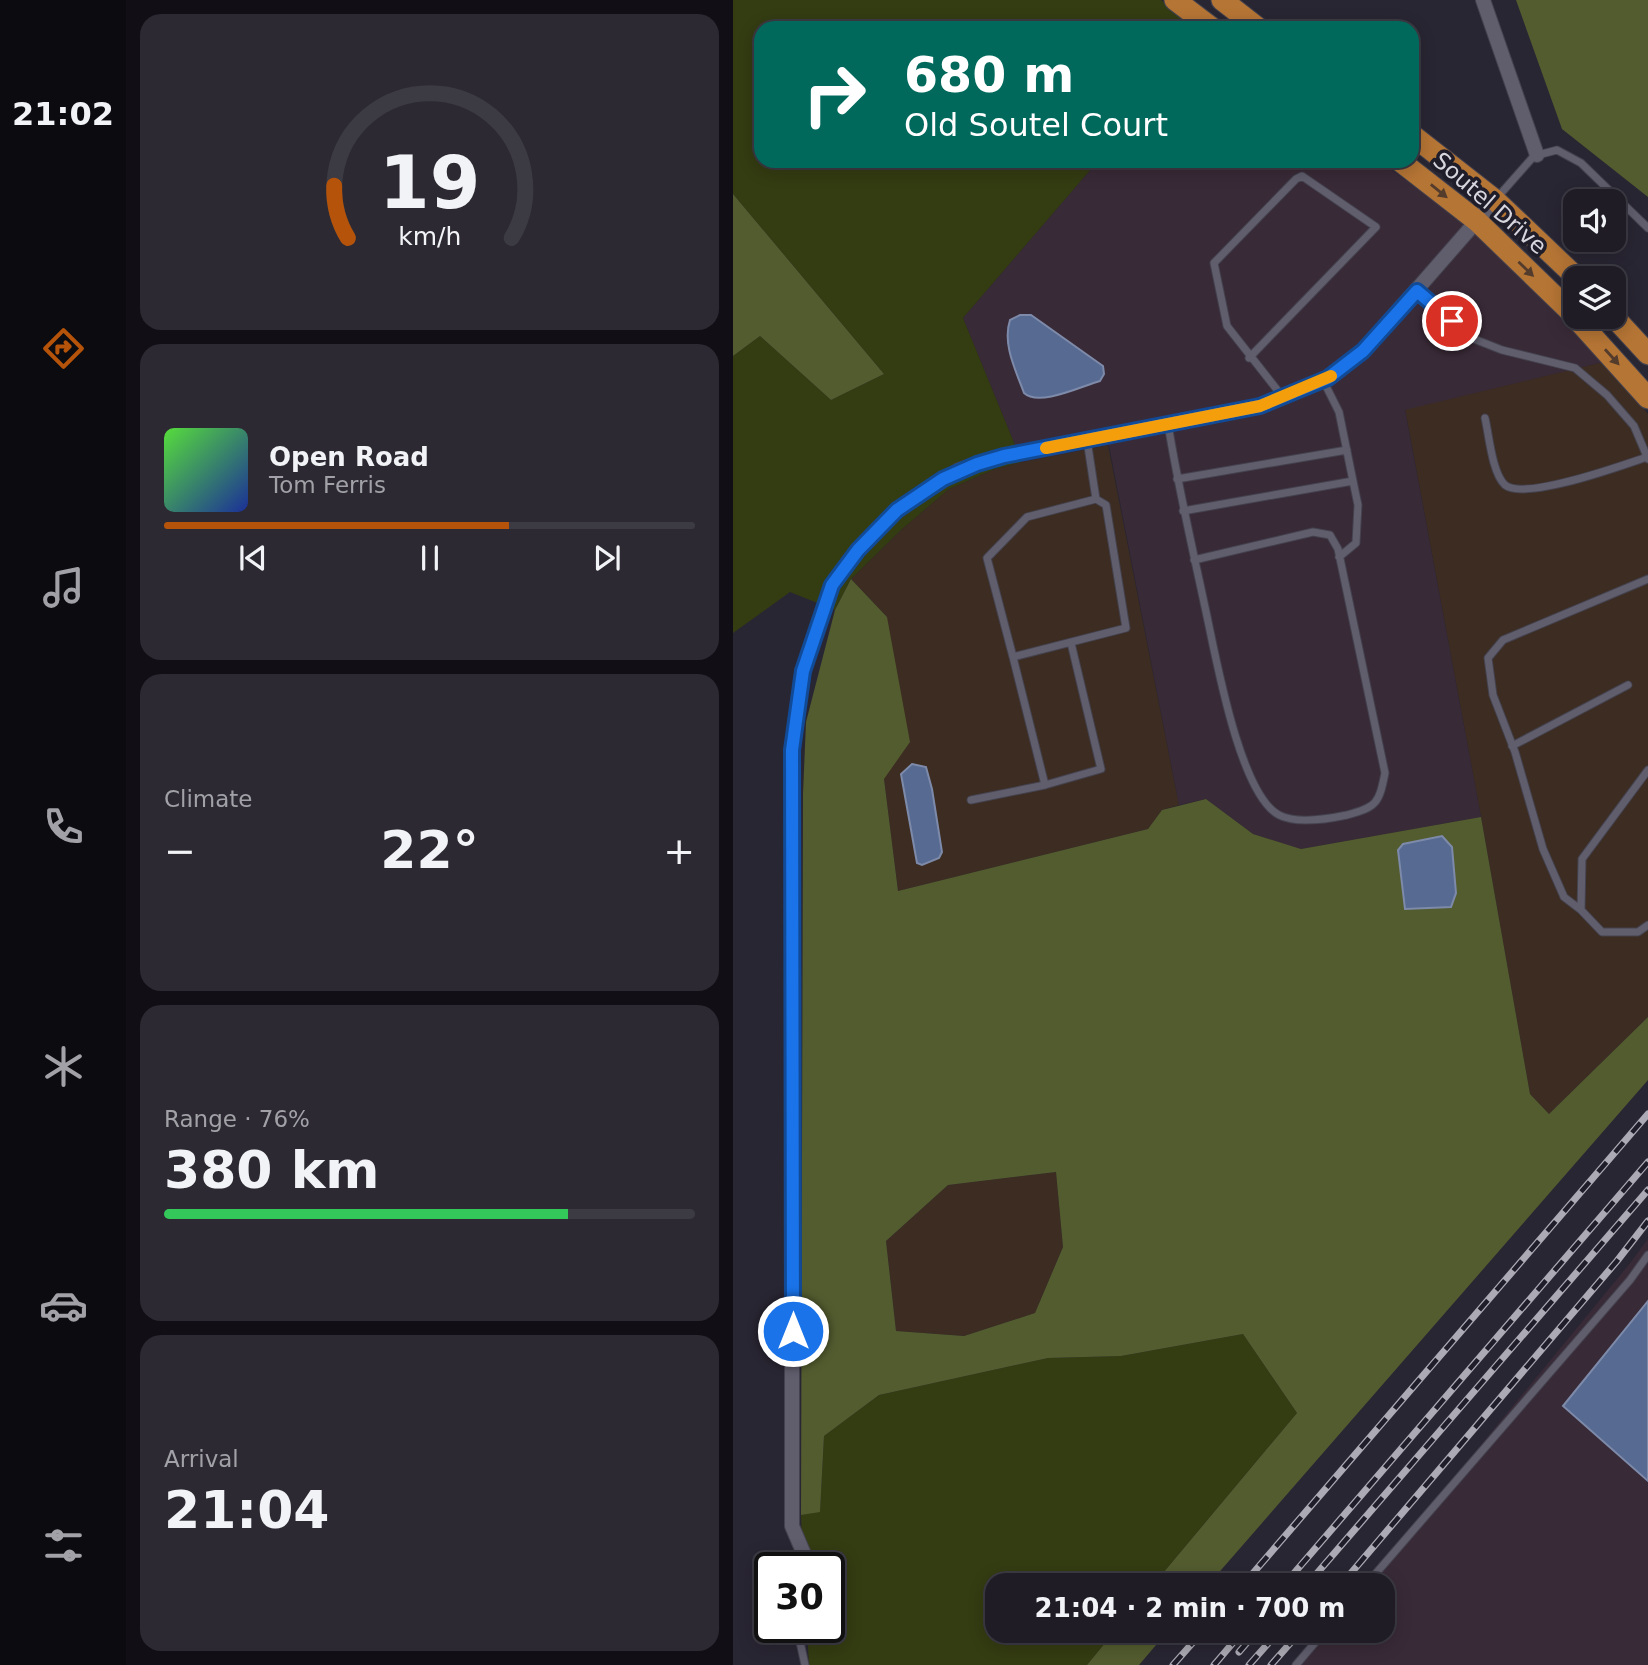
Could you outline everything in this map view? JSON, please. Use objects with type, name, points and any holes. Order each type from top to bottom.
[{"type":"main road","points":[[1175,0],[1203,21]]},
{"type":"main road","points":[[1222,0],[1249,21]]},
{"type":"main road","name":"Soutel Drive","points":[[1419,140],[1495,200],[1564,266]]},
{"type":"main road","name":"Soutel Drive","points":[[1409,168],[1477,221],[1563,305]]},
{"type":"main road","name":"Soutel Drive","points":[[1586,329],[1648,398]]},
{"type":"main road","points":[[1624,329],[1648,354]]},
{"type":"street","points":[[1483,0],[1537,155]]},
{"type":"street","points":[[799,1552],[792,1526],[792,750],[803,671],[832,585],[858,550],[897,510],[959,470],[1004,456],[1260,406],[1323,380],[1363,351],[1495,200]]},
{"type":"lane","points":[[1495,200],[1537,155],[1557,149],[1581,163],[1648,228]]},
{"type":"lane","points":[[1249,358],[1376,227],[1302,176],[1214,263],[1227,326],[1249,358],[1282,397]]},
{"type":"lane","points":[[1417,291],[1474,340],[1502,350],[1575,368],[1607,395],[1634,426],[1647,458],[1589,477],[1521,490],[1506,485],[1496,471],[1485,418]]},
{"type":"lane","points":[[1323,380],[1339,412],[1358,505],[1356,543],[1339,557]]},
{"type":"lane","points":[[1168,424],[1183,511],[1225,701],[1242,758],[1264,803],[1279,816],[1299,820],[1341,816],[1370,809],[1380,798],[1385,773],[1339,557],[1330,535],[1313,532],[1194,560]]},
{"type":"lane","points":[[1087,440],[1096,499]]},
{"type":"lane","points":[[1177,479],[1347,450]]},
{"type":"lane","points":[[1183,511],[1353,481]]},
{"type":"lane","points":[[1013,657],[1126,628],[1106,505],[1096,499],[1027,517],[987,558],[1045,785]]},
{"type":"lane","points":[[1648,579],[1503,640],[1488,658],[1493,695],[1512,746],[1543,849],[1564,897],[1602,932],[1638,932],[1648,925]]},
{"type":"lane","points":[[971,800],[1045,785],[1101,769],[1071,643]]},
{"type":"lane","points":[[1512,746],[1628,685]]},
{"type":"lane","points":[[1581,910],[1582,859],[1648,770]]},
{"type":"lane","points":[[1376,1573],[1630,1280],[1648,1255]]},
{"type":"lane","points":[[800,1643],[805,1665]]},
{"type":"lane","points":[[1296,1665],[1315,1643]]},
{"type":"shaded area","points":[[1092,168],[1389,168],[1458,217],[1563,320],[1563,329],[1572,329],[1603,362],[1405,410],[1481,817],[1301,849],[1253,834],[1206,799],[1179,805],[1109,445],[1022,462],[963,318]]},
{"type":"shaded area","points":[[1603,362],[1648,414],[1648,1017],[1549,1114],[1530,1094],[1405,409]]},
{"type":"shaded area","points":[[1108,445],[1179,805],[1162,810],[1148,829],[898,891],[884,779],[887,617],[851,579],[901,530],[949,489],[995,469]]},
{"type":"shaded area","points":[[1056,1172],[1063,1247],[1035,1313],[964,1336],[896,1331],[886,1241],[948,1185]]},
{"type":"shaded area","points":[[1648,1239],[1648,1665],[1301,1665],[1319,1643],[1395,1643],[1395,1573],[1376,1573]]},
{"type":"green space","points":[[733,0],[1161,0],[1187,21],[754,21],[754,168],[1092,168],[963,318],[1022,462],[995,469],[949,489],[901,530],[851,579],[835,610],[790,592],[733,633],[733,356],[760,336],[831,400],[884,374],[733,194]]},
{"type":"green space","points":[[1516,0],[1648,0],[1648,197],[1562,129]]},
{"type":"green space","points":[[733,194],[884,374],[831,400],[760,336],[733,356]]},
{"type":"green space","points":[[851,579],[887,617],[910,742],[884,779],[898,891],[1148,829],[1162,810],[1206,799],[1253,834],[1301,849],[1481,817],[1530,1094],[1549,1114],[1648,1017],[1648,1080],[1218,1573],[1163,1573],[1297,1413],[1243,1334],[1121,1356],[1048,1358],[879,1395],[824,1436],[820,1512],[801,1515],[803,794],[806,722],[835,610]],"holes":[[[1056,1172],[1063,1247],[1035,1313],[964,1336],[896,1331],[886,1241],[948,1185]]]},
{"type":"green space","points":[[1243,1334],[1297,1413],[1163,1573],[985,1573],[985,1643],[1105,1643],[1087,1665],[809,1665],[808,1643],[845,1643],[845,1552],[802,1552],[801,1515],[820,1511],[824,1436],[879,1395],[1048,1358],[1121,1356]]},
{"type":"green space","points":[[1105,1643],[1158,1643],[1139,1665],[1087,1665]]},
{"type":"water","points":[[1020,315],[1031,315],[1103,366],[1104,374],[1100,381],[1050,397],[1031,397],[1024,393],[1011,357],[1008,338],[1010,320]]},
{"type":"water","points":[[912,764],[926,767],[942,852],[939,858],[922,865],[917,863],[901,774]]},
{"type":"water","points":[[1442,836],[1452,847],[1456,893],[1451,907],[1405,909],[1398,850],[1403,844]]},
{"type":"water","points":[[1648,1301],[1648,1481],[1563,1406]]},
{"type":"railway","points":[[1253,1573],[1648,1114]]},
{"type":"railway","points":[[1294,1573],[1648,1162]]},
{"type":"railway","points":[[1317,1573],[1648,1190]]},
{"type":"railway","points":[[1351,1573],[1648,1221]]},
{"type":"railway","points":[[1173,1665],[1192,1643]]},
{"type":"railway","points":[[1214,1665],[1233,1643]]},
{"type":"railway","points":[[1239,1652],[1247,1643]]},
{"type":"railway","points":[[1249,1665],[1268,1643]]},
{"type":"railway","points":[[1271,1665],[1290,1643]]},
{"type":"slow traffic","points":[[1046,448],[1260,406],[1331,376]]},
{"type":"route","points":[[793,1331],[792,750],[803,671],[832,585],[858,550],[897,510],[959,470],[1004,456],[1260,406],[1328,378],[1363,351],[1417,291],[1452,321]]}]
